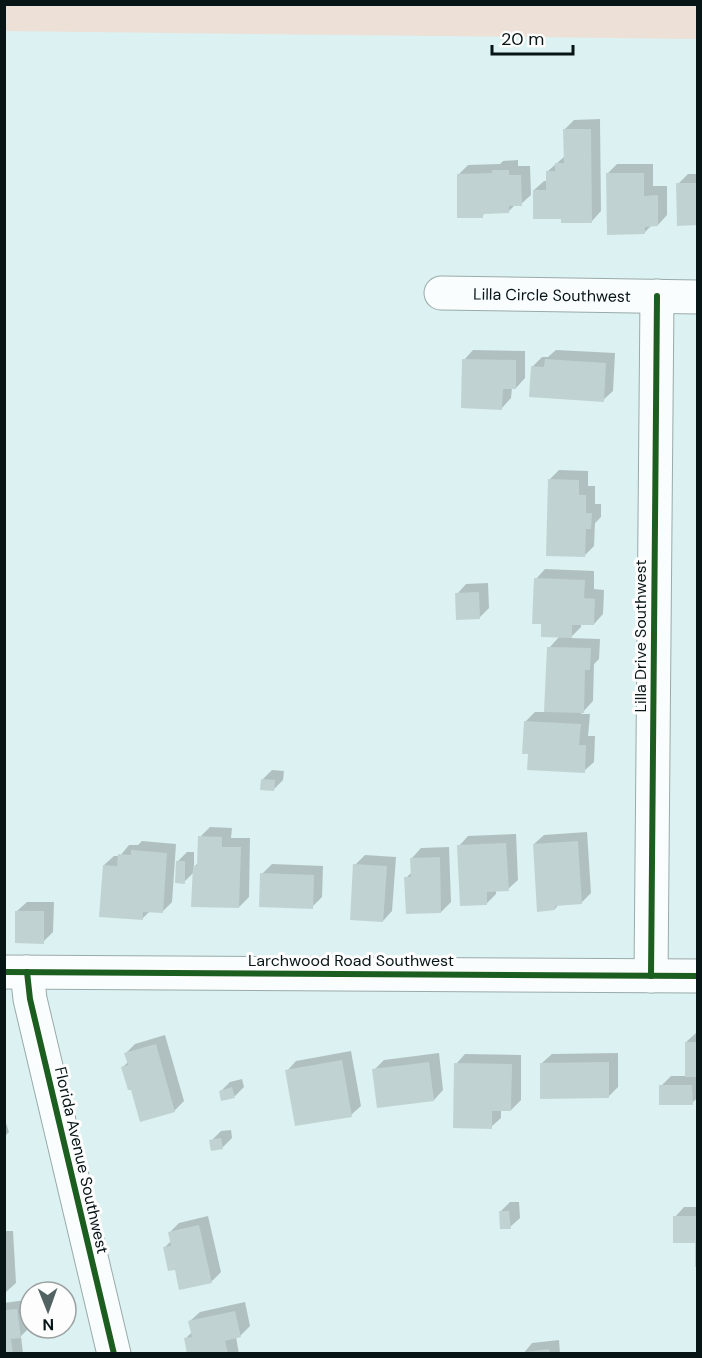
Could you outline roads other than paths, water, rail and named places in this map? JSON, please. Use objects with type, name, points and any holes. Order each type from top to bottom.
[{"type":"street","name":"Lilla Circle Southwest","points":[[441,293],[698,297]]},
{"type":"street","name":"Lilla Drive Southwest","points":[[651,976],[657,296]]},
{"type":"street","name":"Larchwood Road Southwest","points":[[16,972],[698,976]]},
{"type":"street","name":"Florida Avenue Southwest","points":[[16,972],[30,999],[114,1353]]}]
